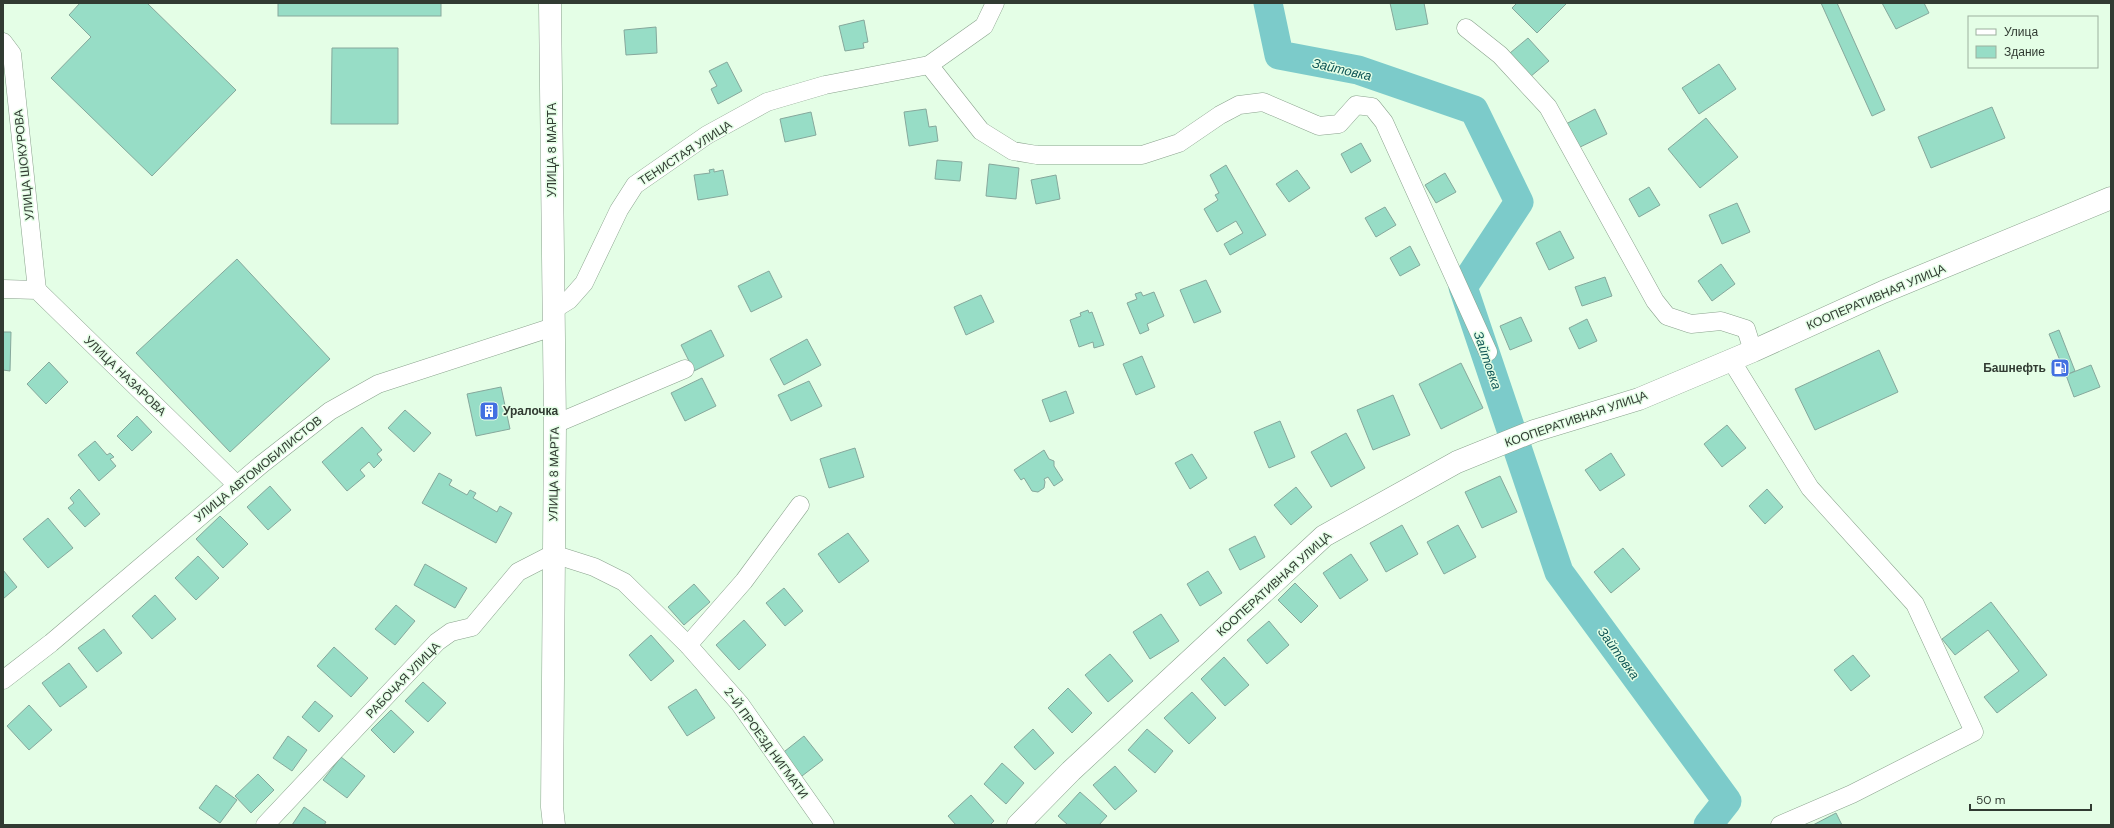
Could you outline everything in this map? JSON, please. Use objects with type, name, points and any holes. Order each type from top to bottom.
[{"type":"main road","name":"УЛИЦА 8 МАРТА","points":[[550,3],[555,424],[552,689],[552,807],[554,825]]},
{"type":"main road","name":"КООПЕРАТИВНАЯ УЛИЦА","points":[[1018,825],[1071,771],[1324,536],[1457,462],[1534,431],[1639,399],[1753,351],[1883,292],[2111,198]]},
{"type":"street","name":"ТЕНИСТАЯ УЛИЦА","points":[[553,318],[584,283],[619,210],[636,185],[707,135],[767,102],[825,85],[928,65],[984,26],[995,3]]},
{"type":"street","points":[[1466,28],[1500,54],[1548,107],[1595,195],[1659,306],[1667,316],[1691,324],[1721,321],[1746,329],[1753,351]]},
{"type":"street","name":"УЛИЦА ШОКУРОВА","points":[[3,42],[12,54],[37,290]]},
{"type":"street","points":[[928,65],[981,131],[1013,152],[1037,155],[1142,155],[1179,143],[1220,115],[1240,105],[1263,102],[1319,126],[1339,124],[1356,105],[1372,107],[1384,122],[1488,352]]},
{"type":"street","points":[[3,289],[37,290]]},
{"type":"street","name":"УЛИЦА НАЗАРОВА","points":[[37,290],[237,485]]},
{"type":"street","name":"УЛИЦА АВТОМОБИЛИСТОВ","points":[[3,680],[51,643],[237,485],[330,411],[378,384],[553,318]]},
{"type":"street","points":[[1731,360],[1810,488],[1914,604],[1974,732],[1852,794],[1780,825]]},
{"type":"street","points":[[555,424],[685,369]]},
{"type":"street","points":[[688,645],[744,581],[800,505]]},
{"type":"street","name":"2-Й ПРОЕЗД НИГМАТИ","points":[[553,554],[594,567],[624,582],[688,645],[740,704],[825,825]]},
{"type":"street","name":"РАБОЧАЯ УЛИЦА","points":[[265,825],[437,642],[451,632],[472,627],[518,572],[553,554]]},
{"type":"building","points":[[80,3],[147,3],[236,90],[152,176],[51,78],[91,37],[69,15]]},
{"type":"building","points":[[278,3],[441,3],[441,16],[278,16]]},
{"type":"building","points":[[1390,3],[1424,3],[1428,24],[1396,30]]},
{"type":"building","points":[[1517,3],[1566,4],[1537,33],[1512,8]]},
{"type":"building","points":[[1821,3],[1837,3],[1885,110],[1872,116]]},
{"type":"building","points":[[1882,3],[1924,3],[1929,13],[1896,29]]},
{"type":"building","points":[[864,20],[868,42],[863,43],[864,48],[845,51],[839,26]]},
{"type":"building","points":[[656,27],[657,53],[626,55],[624,30]]},
{"type":"building","points":[[1528,38],[1549,61],[1530,77],[1510,53]]},
{"type":"building","points":[[332,48],[398,48],[398,124],[331,124]]},
{"type":"building","points":[[727,62],[742,91],[718,104],[711,89],[717,86],[709,71]]},
{"type":"building","points":[[1719,64],[1736,89],[1699,114],[1682,88]]},
{"type":"building","points":[[1992,107],[2005,138],[1931,168],[1918,137]]},
{"type":"building","points":[[926,109],[929,127],[936,126],[938,141],[909,146],[904,112]]},
{"type":"building","points":[[1595,109],[1607,134],[1574,150],[1562,126]]},
{"type":"building","points":[[811,112],[816,135],[785,142],[780,119]]},
{"type":"building","points":[[1706,118],[1738,157],[1700,188],[1668,149]]},
{"type":"building","points":[[1361,143],[1371,161],[1351,173],[1341,154]]},
{"type":"building","points":[[937,160],[962,162],[960,181],[935,179]]},
{"type":"building","points":[[989,164],[1019,168],[1016,199],[986,196]]},
{"type":"building","points":[[1226,165],[1266,235],[1230,255],[1224,244],[1243,233],[1236,221],[1217,232],[1204,209],[1218,200],[1215,195],[1219,193],[1210,175]]},
{"type":"building","points":[[714,169],[714,172],[723,170],[728,195],[698,200],[694,175],[710,173],[709,170]]},
{"type":"building","points":[[1297,170],[1310,188],[1289,202],[1276,184]]},
{"type":"building","points":[[1445,173],[1456,192],[1436,203],[1425,185]]},
{"type":"building","points":[[1056,175],[1060,199],[1036,204],[1031,180]]},
{"type":"building","points":[[1649,187],[1660,205],[1639,217],[1629,199]]},
{"type":"building","points":[[1737,203],[1750,232],[1722,244],[1709,215]]},
{"type":"building","points":[[1385,207],[1396,225],[1376,237],[1365,218]]},
{"type":"building","points":[[1560,231],[1574,258],[1549,270],[1536,243]]},
{"type":"building","points":[[1410,246],[1420,265],[1400,276],[1390,258]]},
{"type":"building","points":[[237,259],[330,359],[230,452],[136,353]]},
{"type":"building","points":[[1721,264],[1735,284],[1712,301],[1698,281]]},
{"type":"building","points":[[769,271],[782,297],[751,312],[738,286]]},
{"type":"building","points":[[1605,277],[1612,296],[1582,306],[1575,287]]},
{"type":"building","points":[[1206,280],[1221,312],[1194,323],[1180,290]]},
{"type":"building","points":[[1141,292],[1143,296],[1154,292],[1164,316],[1147,324],[1149,330],[1140,334],[1127,303],[1137,299],[1135,294]]},
{"type":"building","points":[[981,295],[994,322],[966,335],[954,307]]},
{"type":"building","points":[[1088,310],[1089,313],[1092,312],[1104,345],[1094,348],[1093,342],[1079,347],[1070,320],[1081,316],[1080,313]]},
{"type":"building","points":[[1521,317],[1532,341],[1510,350],[1500,326]]},
{"type":"building","points":[[1587,319],[1597,341],[1579,349],[1569,328]]},
{"type":"building","points":[[711,330],[724,356],[694,371],[681,345]]},
{"type":"building","points":[[2059,330],[2075,371],[2066,375],[2049,334]]},
{"type":"building","points":[[3,332],[11,332],[10,371],[3,370]]},
{"type":"building","points":[[807,339],[821,365],[784,385],[770,359]]},
{"type":"building","points":[[1879,350],[1898,392],[1815,430],[1795,389]]},
{"type":"building","points":[[1142,356],[1155,387],[1136,395],[1123,364]]},
{"type":"building","points":[[49,362],[68,382],[46,404],[27,384]]},
{"type":"building","points":[[1461,363],[1483,408],[1441,429],[1419,384]]},
{"type":"building","points":[[2091,365],[2100,387],[2074,397],[2066,375]]},
{"type":"building","points":[[702,378],[716,406],[685,421],[671,393]]},
{"type":"building","points":[[809,381],[822,406],[791,421],[778,395]]},
{"type":"building","name":"Уралочка","points":[[501,387],[510,429],[476,436],[467,394]]},
{"type":"building","points":[[1066,391],[1074,413],[1050,422],[1042,400]]},
{"type":"building","points":[[1393,395],[1410,435],[1373,450],[1357,410]]},
{"type":"building","points":[[405,410],[431,433],[414,452],[388,428]]},
{"type":"building","points":[[137,416],[152,432],[132,451],[117,436]]},
{"type":"building","points":[[1280,421],[1295,457],[1269,468],[1254,432]]},
{"type":"building","points":[[1727,425],[1746,448],[1722,467],[1704,444]]},
{"type":"building","points":[[362,427],[382,450],[377,454],[382,460],[374,468],[369,462],[360,470],[365,476],[347,491],[322,462]]},
{"type":"building","points":[[1346,433],[1365,468],[1331,487],[1311,452]]},
{"type":"building","points":[[95,441],[107,455],[110,453],[114,457],[110,459],[116,466],[99,481],[78,455]]},
{"type":"building","points":[[855,448],[864,477],[829,488],[820,459]]},
{"type":"building","points":[[1044,450],[1049,459],[1054,461],[1054,466],[1063,480],[1054,486],[1048,477],[1044,479],[1044,488],[1038,492],[1032,491],[1024,478],[1021,480],[1014,470]]},
{"type":"building","points":[[1611,453],[1625,475],[1600,491],[1585,470]]},
{"type":"building","points":[[1192,454],[1207,478],[1190,489],[1175,463]]},
{"type":"building","points":[[439,473],[452,480],[449,485],[467,495],[470,490],[476,493],[473,498],[497,512],[500,506],[512,513],[496,543],[422,503]]},
{"type":"building","points":[[1500,476],[1517,512],[1482,528],[1465,492]]},
{"type":"building","points":[[270,486],[291,510],[268,530],[247,507]]},
{"type":"building","points":[[1296,487],[1312,507],[1291,525],[1274,505]]},
{"type":"building","points":[[79,489],[100,514],[85,527],[68,508],[74,503],[70,498]]},
{"type":"building","points":[[1767,489],[1783,507],[1765,524],[1749,506]]},
{"type":"building","points":[[220,516],[248,544],[223,568],[196,539]]},
{"type":"building","points":[[48,518],[73,548],[48,568],[23,539]]},
{"type":"building","points":[[1402,525],[1418,554],[1386,572],[1370,543]]},
{"type":"building","points":[[1458,525],[1476,557],[1444,574],[1427,542]]},
{"type":"building","points":[[848,533],[869,561],[839,583],[818,554]]},
{"type":"building","points":[[1255,536],[1265,557],[1240,570],[1229,549]]},
{"type":"building","points":[[1623,548],[1640,569],[1611,593],[1594,572]]},
{"type":"building","points":[[1351,554],[1368,580],[1340,599],[1323,573]]},
{"type":"building","points":[[198,556],[219,578],[196,600],[175,578]]},
{"type":"building","points":[[425,564],[467,588],[455,608],[414,585]]},
{"type":"building","points":[[3,570],[17,587],[3,599]]},
{"type":"building","points":[[1208,571],[1222,593],[1200,606],[1187,584]]},
{"type":"building","points":[[1295,583],[1318,606],[1301,623],[1278,600]]},
{"type":"building","points":[[694,584],[710,602],[684,625],[668,607]]},
{"type":"building","points":[[784,588],[803,611],[785,626],[766,603]]},
{"type":"building","points":[[155,595],[176,619],[152,639],[132,616]]},
{"type":"building","points":[[1991,602],[2047,675],[1997,713],[1984,697],[2019,671],[1988,630],[1955,655],[1942,639]]},
{"type":"building","points":[[396,605],[415,621],[395,645],[375,629]]},
{"type":"building","points":[[1161,614],[1179,641],[1150,659],[1133,632]]},
{"type":"building","points":[[744,620],[766,645],[739,670],[716,645]]},
{"type":"building","points":[[1269,621],[1289,645],[1267,664],[1247,640]]},
{"type":"building","points":[[104,629],[122,653],[97,672],[78,648]]},
{"type":"building","points":[[651,635],[674,661],[651,681],[629,655]]},
{"type":"building","points":[[334,647],[368,678],[351,697],[317,666]]},
{"type":"building","points":[[1110,654],[1133,681],[1108,702],[1085,675]]},
{"type":"building","points":[[1853,655],[1870,676],[1851,691],[1834,670]]},
{"type":"building","points":[[1224,657],[1249,685],[1225,706],[1201,679]]},
{"type":"building","points":[[69,663],[87,687],[60,707],[42,683]]},
{"type":"building","points":[[423,682],[446,703],[428,722],[405,701]]},
{"type":"building","points":[[1068,688],[1092,713],[1072,733],[1048,708]]},
{"type":"building","points":[[696,689],[715,718],[687,736],[668,707]]},
{"type":"building","points":[[1192,692],[1216,718],[1189,744],[1164,718]]},
{"type":"building","points":[[315,701],[333,716],[319,732],[302,717]]},
{"type":"building","points":[[29,705],[52,730],[29,750],[7,726]]},
{"type":"building","points":[[391,710],[414,732],[394,753],[371,730]]},
{"type":"building","points":[[1033,729],[1054,753],[1035,770],[1014,747]]},
{"type":"building","points":[[1147,729],[1173,751],[1155,773],[1128,750]]},
{"type":"building","points":[[288,736],[307,750],[292,771],[273,758]]},
{"type":"building","points":[[804,736],[823,760],[798,779],[780,755]]},
{"type":"building","points":[[341,757],[365,776],[347,798],[323,780]]},
{"type":"building","points":[[1002,763],[1024,783],[1006,804],[984,784]]},
{"type":"building","points":[[1115,766],[1137,791],[1115,810],[1093,785]]},
{"type":"building","points":[[258,774],[274,790],[251,813],[235,796]]},
{"type":"building","points":[[216,785],[237,800],[220,823],[199,808]]},
{"type":"building","points":[[1080,792],[1107,816],[1099,825],[1068,825],[1058,816]]},
{"type":"building","points":[[971,795],[994,821],[990,825],[956,825],[948,816]]},
{"type":"building","points":[[304,807],[326,822],[324,825],[292,825]]},
{"type":"building","points":[[1836,813],[1842,825],[1813,825]]},
{"type":"waterway","name":"Зайтовка","points":[[1268,3],[1279,55],[1358,70],[1474,110],[1519,202],[1463,287],[1559,572],[1727,801],[1708,825]]},
{"type":"place","name":"Башнефть","points":[[2060,368]]},
{"type":"place","name":"Уралочка","points":[[489,411]]}]
